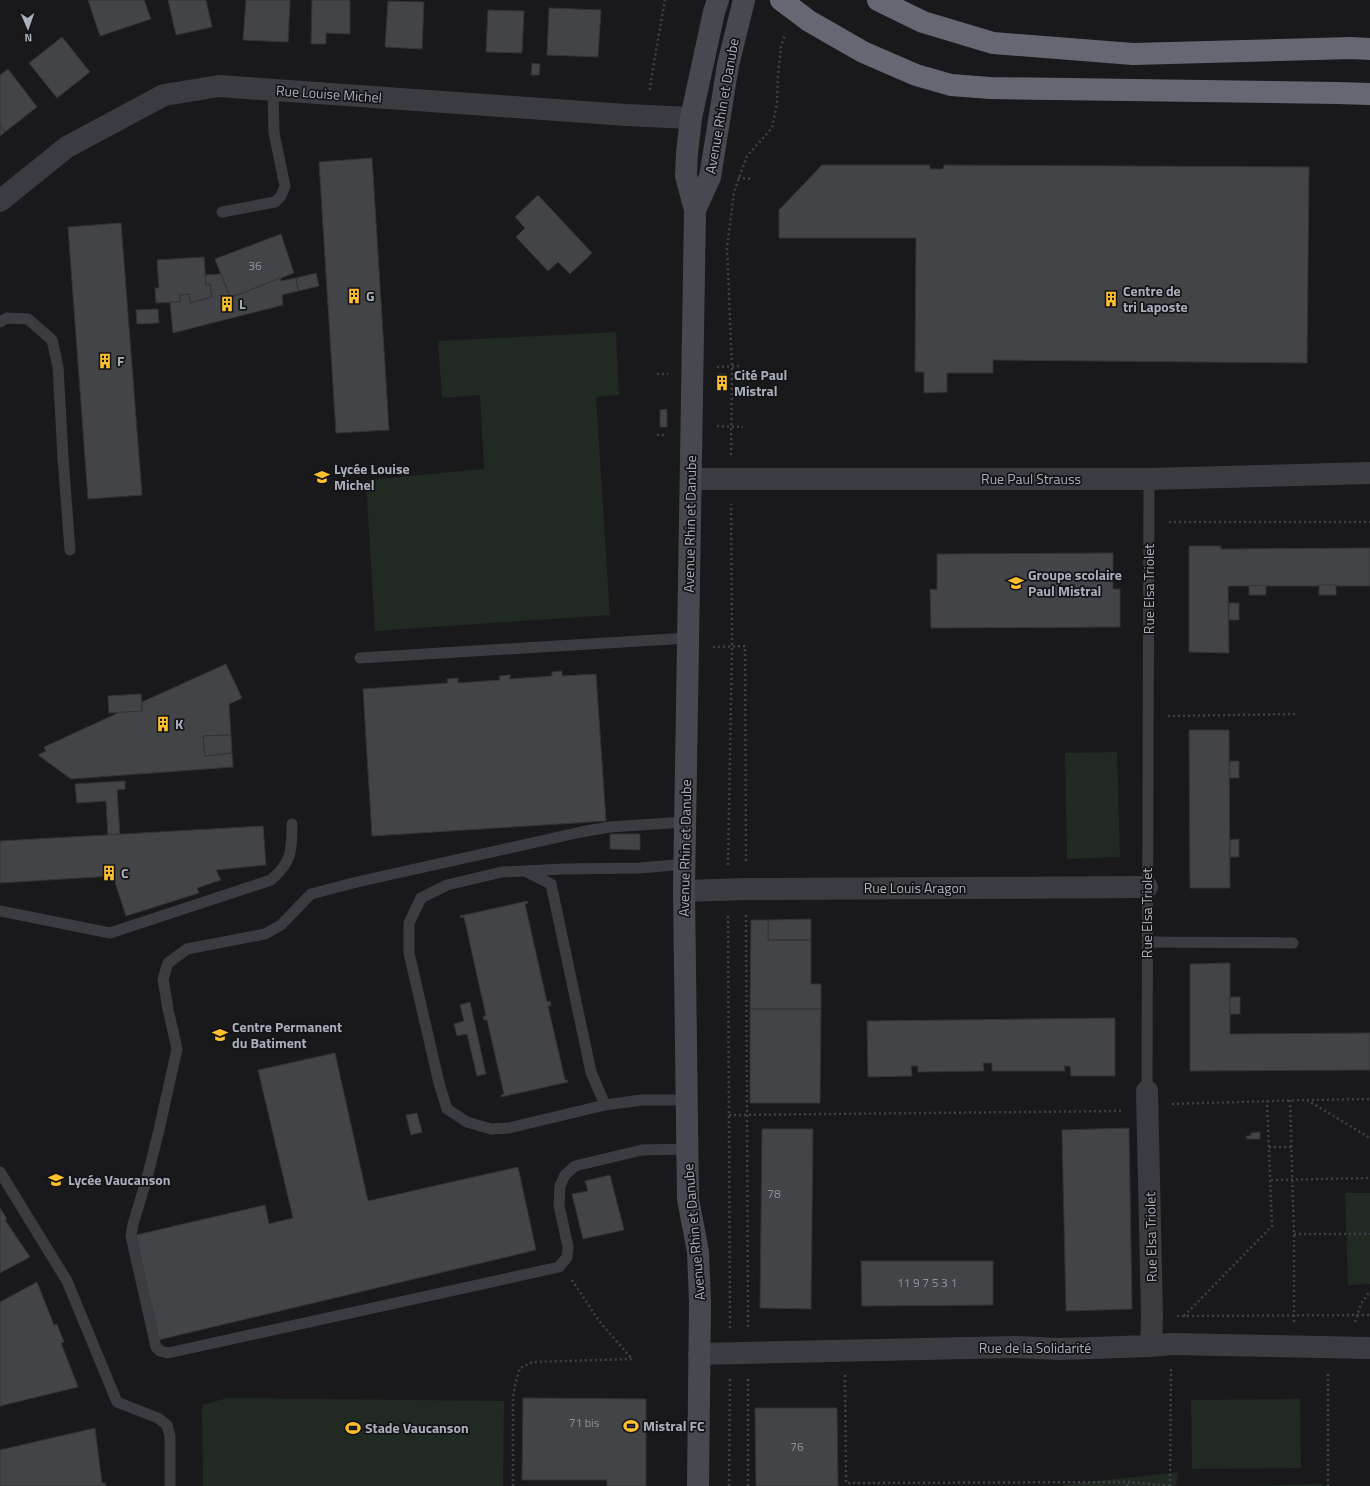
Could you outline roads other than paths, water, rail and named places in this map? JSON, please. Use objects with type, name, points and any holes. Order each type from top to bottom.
[{"type":"highway","points":[[878,0],[923,22],[993,43],[1133,54],[1351,48],[1370,49]]},
{"type":"highway","points":[[789,6],[809,21],[863,52],[916,75],[951,85],[990,88],[1370,94]]},
{"type":"street","name":"Avenue Rhin et Danube","points":[[698,1486],[700,1302],[698,1252],[688,1199],[684,891],[695,210],[686,176],[691,118],[714,12],[718,0]]},
{"type":"street","name":"Avenue Rhin et Danube","points":[[695,210],[710,177],[728,65],[744,0]]},
{"type":"street","name":"Rue Louise Michel","points":[[0,201],[67,147],[164,95],[219,86],[691,118]]},
{"type":"street","name":"Rue Paul Strauss","points":[[691,479],[1149,479],[1370,473]]},
{"type":"street","name":"Rue Louis Aragon","points":[[684,891],[737,889],[1147,887]]},
{"type":"street","name":"Rue Elsa Triolet","points":[[1148,1102],[1152,1317],[1161,1345]]},
{"type":"street","name":"Rue de la Solidarité","points":[[699,1354],[1016,1347],[1059,1349],[1161,1345],[1370,1348]]},
{"type":"lane","points":[[222,212],[275,202],[281,196],[285,186],[274,133],[273,90]]},
{"type":"lane","points":[[0,322],[7,318],[28,319],[52,340],[58,367],[70,550]]},
{"type":"lane","name":"Rue Elsa Triolet","points":[[1148,1102],[1147,887],[1149,479]]},
{"type":"lane","points":[[360,658],[688,638]]},
{"type":"lane","points":[[685,822],[610,827],[580,832],[472,855],[311,894],[281,925],[265,934],[187,950],[168,963],[163,979],[177,1049],[158,1137],[133,1224],[131,1236],[156,1347],[160,1351],[168,1353],[559,1266],[567,1257],[568,1247],[559,1204],[560,1186],[565,1175],[575,1166],[642,1150],[688,1149]]},
{"type":"lane","points":[[0,911],[110,933],[272,880],[282,870],[288,861],[292,843],[292,824]]},
{"type":"lane","points":[[685,864],[640,868],[564,869],[502,872],[447,885],[422,898],[409,923],[409,953],[439,1083],[447,1109],[467,1122],[491,1129],[509,1128],[605,1105],[642,1100],[687,1100]]},
{"type":"lane","points":[[524,871],[550,884],[590,1072],[605,1105]]},
{"type":"lane","points":[[1147,942],[1293,942]]},
{"type":"lane","points":[[0,1172],[67,1281],[117,1402],[158,1418],[167,1425],[170,1436],[170,1486]]},
{"type":"place","name":"G","points":[[354,296]]},
{"type":"place","name":"Centre de tri Laposte","points":[[1111,299]]},
{"type":"place","name":"L","points":[[227,304]]},
{"type":"place","name":"F","points":[[105,361]]},
{"type":"place","name":"Cité Paul Mistral","points":[[722,383]]},
{"type":"place","name":"Lycée Louise Michel","points":[[322,477]]},
{"type":"place","name":"Groupe scolaire Paul Mistral","points":[[1016,583]]},
{"type":"place","name":"K","points":[[163,724]]},
{"type":"place","name":"C","points":[[109,873]]},
{"type":"place","name":"Centre Permanent du Batiment","points":[[220,1035]]},
{"type":"place","name":"Lycée Vaucanson","points":[[56,1180]]},
{"type":"place","name":"Mistral FC","points":[[631,1426]]},
{"type":"place","name":"Stade Vaucanson","points":[[353,1428]]}]
